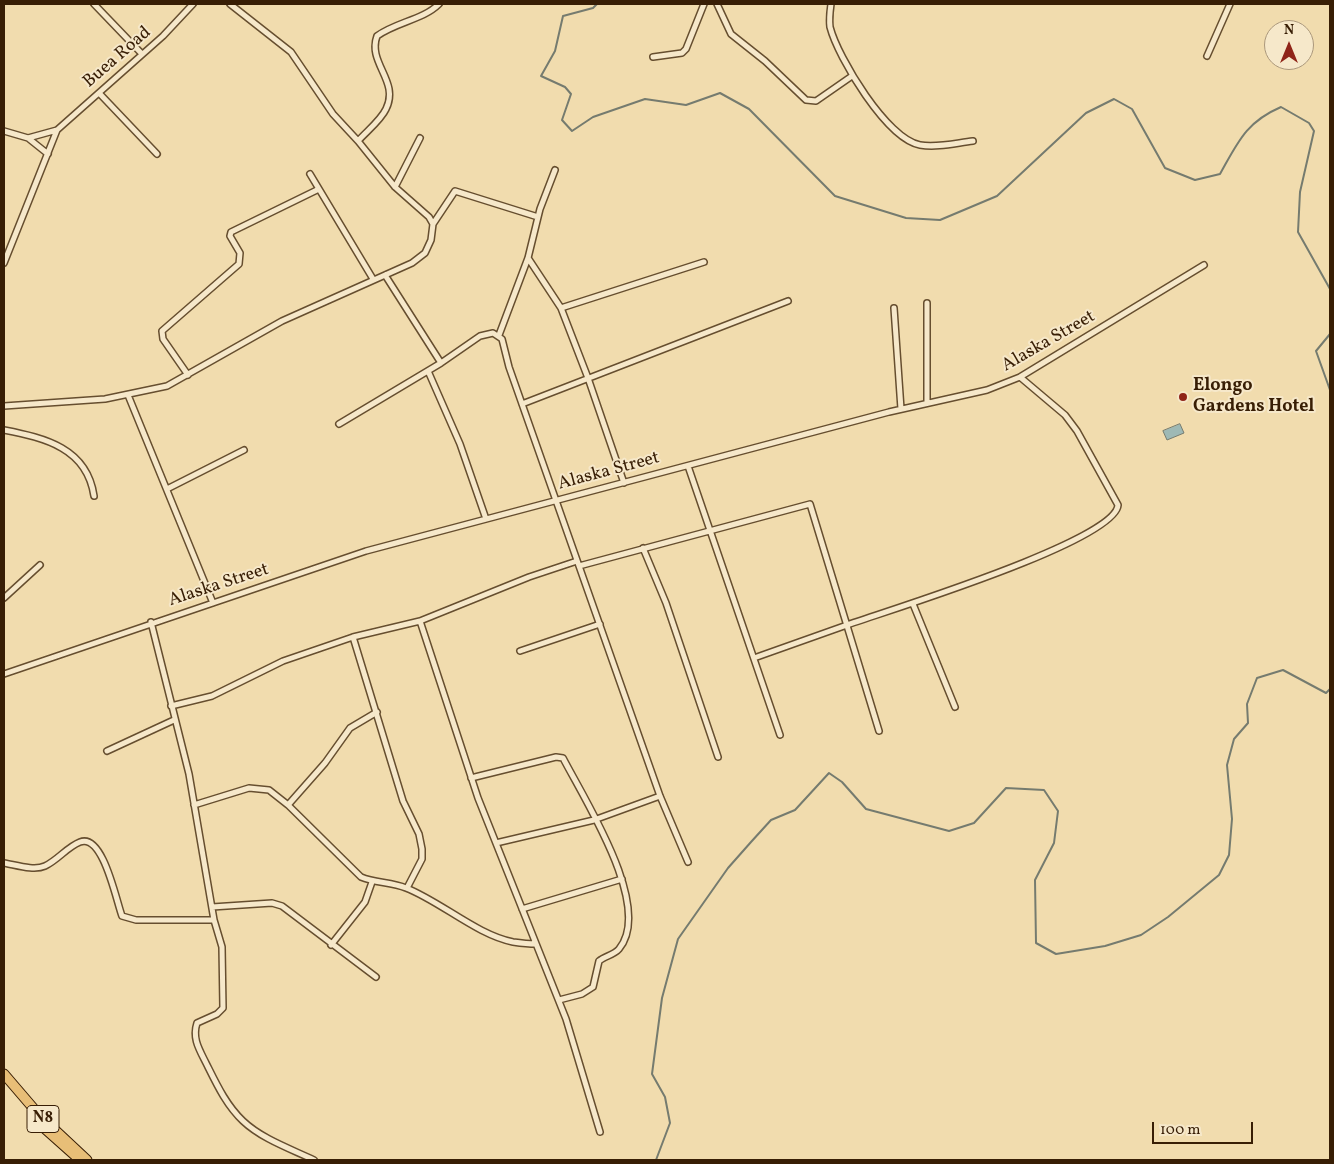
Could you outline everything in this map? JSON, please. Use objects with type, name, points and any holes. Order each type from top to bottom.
[{"type":"highway","name":"N8","points":[[4,1074],[40,1116],[87,1160]]},
{"type":"highway","name":"N8","points":[[4,1084],[35,1120],[80,1160]]},
{"type":"street","points":[[94,4],[142,54]]},
{"type":"street","name":"Buea Road","points":[[57,130],[163,36],[193,4]]},
{"type":"street","points":[[230,4],[291,52],[329,109],[395,187],[429,217],[433,224]]},
{"type":"street","points":[[358,141],[386,111],[389,102],[389,83],[374,52],[377,36],[385,30],[428,12],[439,4]]},
{"type":"street","points":[[653,57],[682,53],[686,50],[704,4]]},
{"type":"street","points":[[717,4],[731,34],[765,61],[806,100],[816,101],[852,76]]},
{"type":"street","points":[[831,4],[830,26],[852,76],[866,98],[911,142],[920,145],[937,146],[973,141]]},
{"type":"street","points":[[1207,56],[1230,4]]},
{"type":"street","points":[[99,93],[157,154]]},
{"type":"street","points":[[28,138],[57,130]]},
{"type":"street","points":[[4,263],[57,130]]},
{"type":"street","points":[[4,131],[28,138],[48,154]]},
{"type":"street","points":[[395,187],[420,138]]},
{"type":"street","points":[[498,334],[528,258],[538,217],[555,170]]},
{"type":"street","points":[[310,174],[373,279]]},
{"type":"street","points":[[188,375],[163,339],[162,331],[239,264],[240,253],[229,235],[231,232],[319,189]]},
{"type":"street","points":[[4,406],[128,395],[158,390],[282,321],[412,263],[425,252],[431,240],[433,224],[455,191],[538,217]]},
{"type":"street","points":[[528,258],[561,308],[588,378],[624,483]]},
{"type":"street","points":[[561,308],[704,262]]},
{"type":"street","name":"Alaska Street","points":[[4,674],[151,622],[366,551],[927,402],[987,390],[1020,377],[1204,266]]},
{"type":"street","points":[[385,275],[441,363]]},
{"type":"street","points":[[522,404],[788,301]]},
{"type":"street","points":[[927,303],[927,402]]},
{"type":"street","points":[[894,308],[901,409]]},
{"type":"street","points":[[339,424],[441,363],[480,336],[493,333],[498,334],[502,339],[509,367],[660,796],[688,862]]},
{"type":"street","points":[[428,371],[460,444],[486,519]]},
{"type":"street","points":[[754,658],[913,604],[1053,551],[1087,534],[1118,510],[1113,494],[1077,431],[1050,400],[1020,377]]},
{"type":"street","points":[[128,395],[213,603]]},
{"type":"street","points":[[4,430],[58,444],[70,454],[91,480],[94,496]]},
{"type":"street","points":[[167,489],[244,450]]},
{"type":"street","points":[[688,466],[780,735]]},
{"type":"street","points":[[171,706],[212,696],[283,661],[353,637],[420,621],[529,577],[810,504],[879,731]]},
{"type":"street","points":[[644,548],[666,602],[718,757]]},
{"type":"street","points":[[4,598],[40,565]]},
{"type":"street","points":[[913,604],[955,707]]},
{"type":"street","points":[[420,621],[471,778],[559,1000],[600,1132]]},
{"type":"street","points":[[151,622],[188,774],[214,920],[223,955],[223,1008],[218,1014],[197,1023],[194,1030],[196,1043],[220,1092],[244,1121],[264,1135],[314,1160]]},
{"type":"street","points":[[520,651],[600,624]]},
{"type":"street","points":[[353,637],[403,801],[418,834],[422,850],[422,859],[406,888]]},
{"type":"street","points":[[288,805],[325,763],[350,728],[377,712]]},
{"type":"street","points":[[107,751],[174,720]]},
{"type":"street","points":[[471,778],[560,757],[563,758],[613,853],[622,879],[630,916],[620,948],[599,961],[593,987],[582,994],[559,1000]]},
{"type":"street","points":[[194,805],[249,788],[269,790],[288,805],[352,869],[372,882],[389,882],[406,888],[494,935],[512,942],[536,944]]},
{"type":"street","points":[[496,843],[594,820],[660,796]]},
{"type":"street","points":[[4,863],[36,868],[45,866],[78,843],[89,841],[93,843],[103,858],[122,916],[136,920],[214,920]]},
{"type":"street","points":[[522,909],[622,879]]},
{"type":"street","points":[[331,944],[365,902],[372,882]]},
{"type":"street","points":[[212,907],[272,903],[282,906],[376,977]]},
{"type":"water","points":[[1180,424],[1184,433],[1167,440],[1163,431]]},
{"type":"waterway","points":[[597,4],[593,8],[563,16],[555,51],[541,76],[565,87],[571,94],[562,120],[572,131],[593,117],[645,99],[686,105],[720,93],[749,109],[835,196],[906,218],[940,220],[997,196],[1086,113],[1114,99],[1132,109],[1165,168],[1195,180],[1220,174],[1238,143],[1251,126],[1259,119],[1281,107],[1309,123],[1314,131],[1300,192],[1298,232],[1330,289]]},
{"type":"waterway","points":[[1330,334],[1316,351],[1330,390]]},
{"type":"waterway","points":[[656,1160],[670,1123],[665,1097],[652,1074],[662,998],[678,939],[728,868],[771,820],[795,810],[829,773],[842,782],[866,809],[949,831],[974,823],[1006,788],[1044,790],[1058,811],[1054,843],[1035,880],[1036,943],[1056,954],[1105,946],[1141,935],[1168,917],[1219,875],[1229,855],[1232,819],[1227,765],[1234,739],[1248,723],[1247,704],[1257,678],[1283,670],[1326,693],[1330,689]]},
{"type":"place","name":"Elongo Gardens Hotel","points":[[1183,397]]}]
